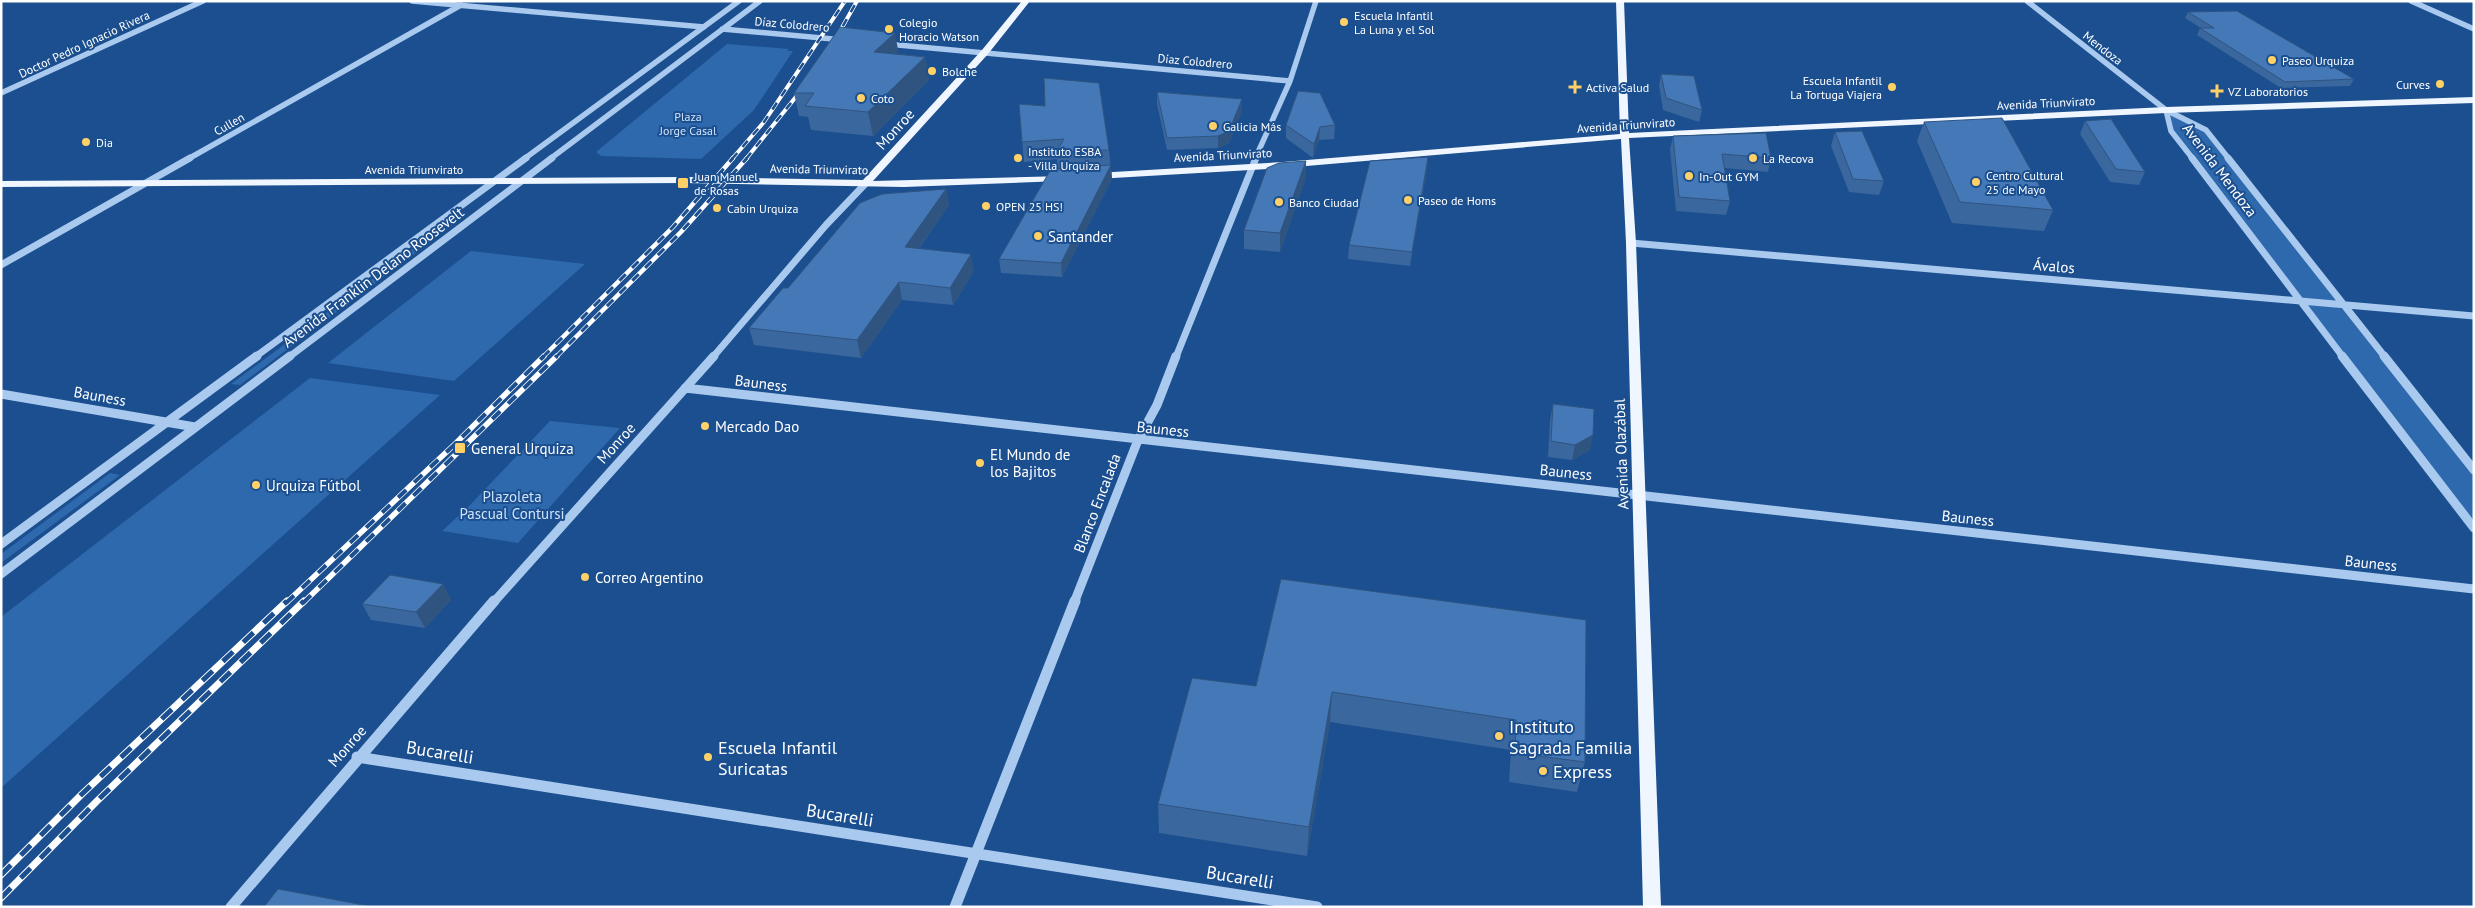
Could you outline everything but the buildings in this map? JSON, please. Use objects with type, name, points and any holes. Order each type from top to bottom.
[{"type":"main road","name":"Monroe","points":[[866,183],[985,52],[1026,1]]},
{"type":"main road","name":"Avenida Olazábal","points":[[1620,1],[1625,136],[1632,243],[1652,907]]},
{"type":"main road","name":"Avenida Triunvirato","points":[[1086,176],[1251,166],[1625,136],[2166,110],[2474,100]]},
{"type":"main road","name":"Avenida Triunvirato","points":[[1,184],[493,182],[524,180],[945,183],[1068,178]]},
{"type":"street","name":"Doctor Pedro Ignacio Rivera","points":[[1,93],[203,1]]},
{"type":"street","name":"Díaz Colodrero","points":[[412,1],[855,41]]},
{"type":"street","name":"Cullen","points":[[1,265],[468,1]]},
{"type":"street","name":"Avenida Franklin Delano Roosevelt","points":[[1,544],[739,1]]},
{"type":"street","name":"Avenida Franklin Delano Roosevelt","points":[[1,574],[760,1]]},
{"type":"street","name":"Blanco Encalada","points":[[955,907],[1138,440],[1157,405],[1251,166],[1290,81],[1316,1]]},
{"type":"street","name":"Mendoza","points":[[2027,1],[2166,110]]},
{"type":"street","points":[[2411,1],[2474,30]]},
{"type":"street","name":"Díaz Colodrero","points":[[875,43],[1290,81]]},
{"type":"street","name":"Avenida Mendoza","points":[[2166,110],[2171,131],[2474,528]]},
{"type":"street","name":"Avenida Mendoza","points":[[2166,110],[2206,130],[2474,470]]},
{"type":"street","name":"Monroe","points":[[231,907],[357,757],[714,356],[838,209],[866,183]]},
{"type":"street","name":"Ávalos","points":[[1632,243],[2474,316]]},
{"type":"street","name":"Bauness","points":[[685,388],[2474,589]]},
{"type":"street","name":"Bauness","points":[[1,394],[195,427]]},
{"type":"street","name":"Bucarelli","points":[[357,757],[1317,907]]},
{"type":"green space","name":"Plaza Jorge Casal","points":[[727,44],[789,49],[787,51],[793,51],[754,110],[701,159],[601,156],[596,152]]},
{"type":"green space","points":[[2166,110],[2206,130],[2474,470],[2474,528],[2171,131]]},
{"type":"green space","points":[[458,215],[466,215],[240,385],[231,384]]},
{"type":"green space","points":[[471,251],[585,264],[454,381],[328,363]]},
{"type":"green space","points":[[310,378],[440,395],[1,788],[1,617]]},
{"type":"green space","name":"Plazoleta Pascual Contursi","points":[[550,421],[620,428],[518,543],[442,531],[469,506]]},
{"type":"green space","points":[[110,473],[120,475],[1,563],[1,554]]},
{"type":"railway","points":[[732,159],[764,122],[845,1]]},
{"type":"railway","points":[[835,40],[857,1]]},
{"type":"railway","points":[[746,159],[803,88]]},
{"type":"railway","points":[[544,356],[673,227],[733,158]]},
{"type":"railway","points":[[557,356],[681,232],[747,158]]},
{"type":"railway","points":[[286,603],[455,444],[544,356]]},
{"type":"railway","points":[[303,603],[557,356]]},
{"type":"railway","points":[[1,875],[82,794],[287,601]]},
{"type":"railway","points":[[1,898],[97,801],[304,601]]},
{"type":"place","name":"Escuela Infantil La Luna y el Sol","points":[[1344,22]]},
{"type":"place","name":"Colegio Horacio Watson","points":[[889,29]]},
{"type":"place","name":"Paseo Urquiza","points":[[2272,60]]},
{"type":"place","name":"Bolche","points":[[932,71]]},
{"type":"place","name":"Curves","points":[[2440,84]]},
{"type":"place","name":"Activa Salud","points":[[1575,87]]},
{"type":"place","name":"Escuela Infantil La Tortuga Viajera","points":[[1892,87]]},
{"type":"place","name":"VZ Laboratorios","points":[[2217,91]]},
{"type":"place","name":"Coto","points":[[861,98]]},
{"type":"place","name":"Galicia Más","points":[[1213,126]]},
{"type":"place","name":"Dia","points":[[86,142]]},
{"type":"place","name":"Instituto ESBA - Villa Urquiza","points":[[1018,158]]},
{"type":"place","name":"La Recova","points":[[1753,158]]},
{"type":"place","name":"In-Out GYM","points":[[1689,176]]},
{"type":"place","name":"Centro Cultural 25 de Mayo","points":[[1976,182]]},
{"type":"place","name":"Juan Manuel de Rosas","points":[[683,183]]},
{"type":"place","name":"Paseo de Homs","points":[[1408,200]]},
{"type":"place","name":"Banco Ciudad","points":[[1279,202]]},
{"type":"place","name":"OPEN 25 HS!","points":[[986,206]]},
{"type":"place","name":"Cabin Urquiza","points":[[717,208]]},
{"type":"place","name":"Santander","points":[[1038,236]]},
{"type":"place","name":"Mercado Dao","points":[[705,426]]},
{"type":"place","name":"General Urquiza","points":[[460,448]]},
{"type":"place","name":"El Mundo de los Bajitos","points":[[980,463]]},
{"type":"place","name":"Urquiza Fútbol","points":[[256,485]]},
{"type":"place","name":"Correo Argentino","points":[[585,577]]},
{"type":"place","name":"Instituto Sagrada Familia","points":[[1499,736]]},
{"type":"place","name":"Escuela Infantil Suricatas","points":[[708,757]]},
{"type":"place","name":"Express","points":[[1543,771]]}]
